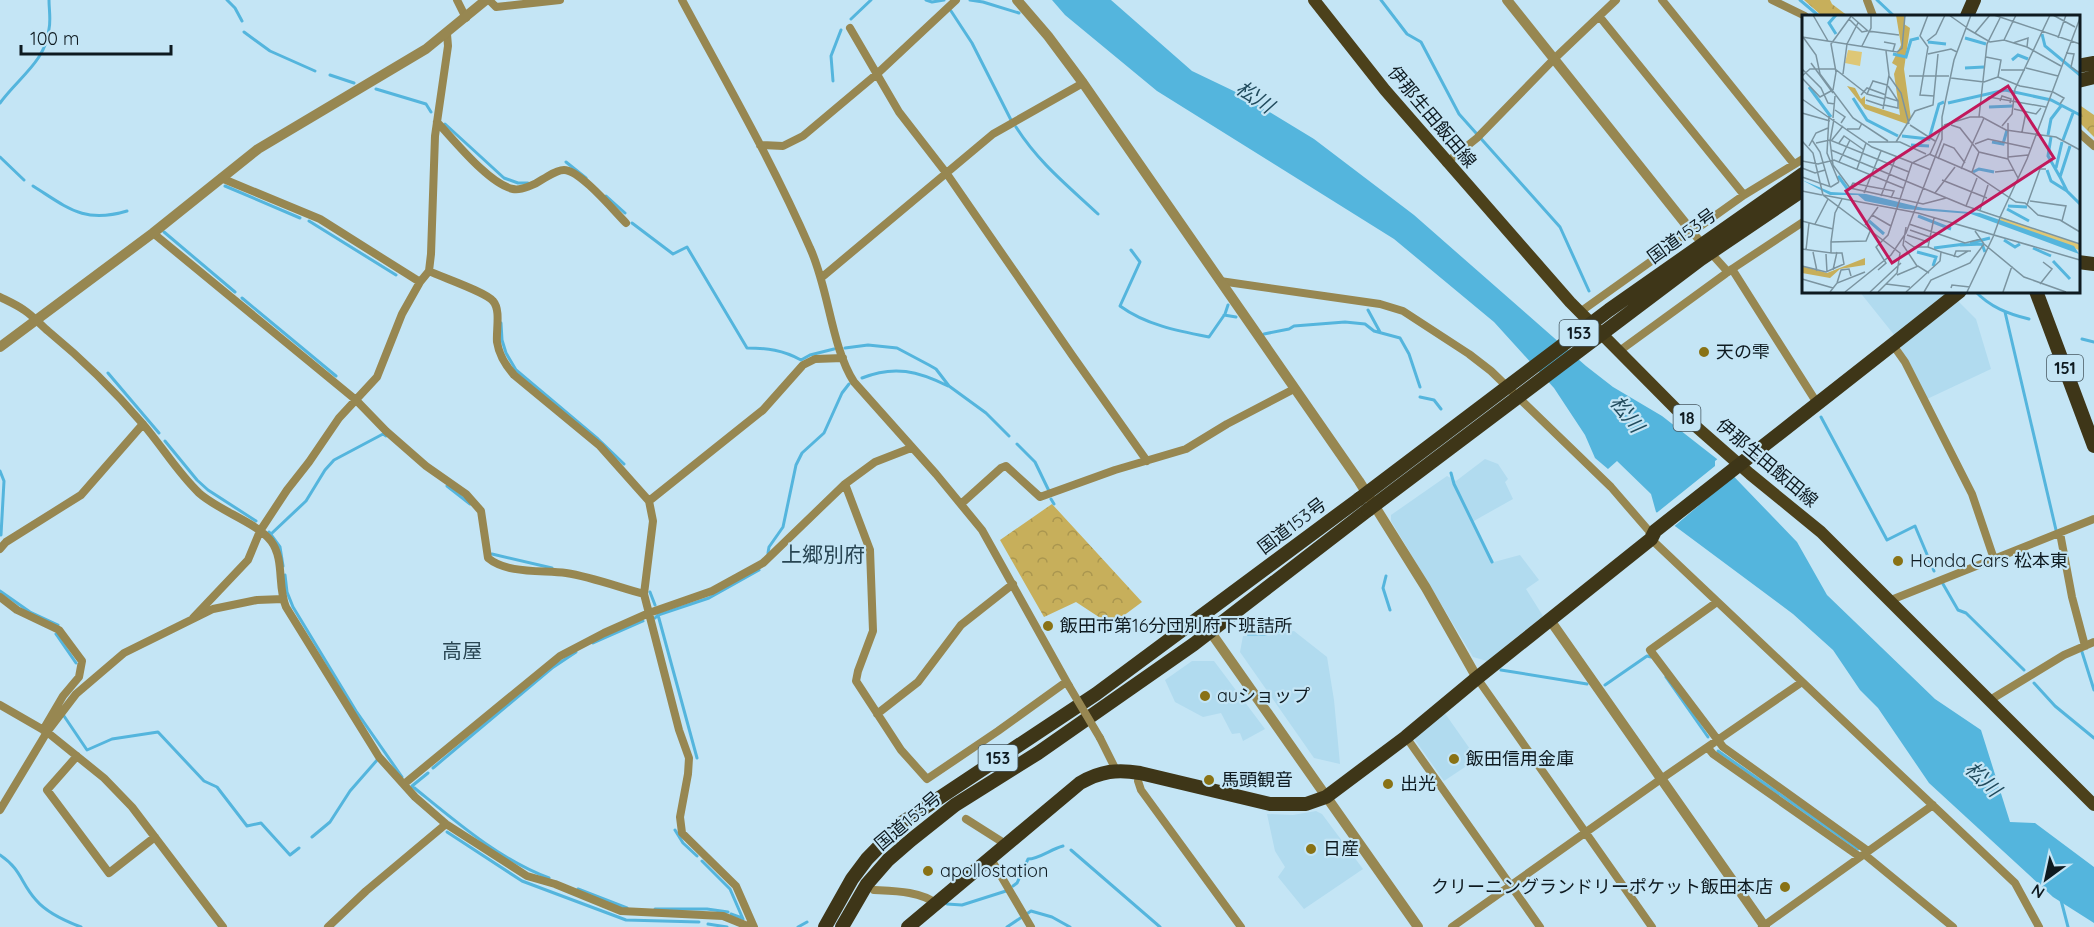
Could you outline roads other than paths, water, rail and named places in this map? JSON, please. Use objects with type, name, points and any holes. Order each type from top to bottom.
[{"type":"highway","points":[[1967,15],[1974,0]]},
{"type":"highway","points":[[2079,66],[2094,63]]},
{"type":"highway","points":[[2079,81],[2094,77]]},
{"type":"highway","name":"国道153号","points":[[842,927],[867,884],[910,840],[956,805],[1047,747],[1211,632],[1363,505],[1609,310],[1799,169]]},
{"type":"highway","name":"国道153号","points":[[825,927],[867,858],[903,822],[1096,694],[1200,617],[1363,505],[1701,259],[1802,191]]},
{"type":"highway","points":[[2079,253],[2094,254]]},
{"type":"highway","points":[[2079,262],[2094,264]]},
{"type":"highway","points":[[908,927],[1080,783],[1092,776],[1116,770],[1140,773],[1269,804],[1306,804],[1326,797],[1406,737],[1735,467],[1959,292]]},
{"type":"highway","name":"151","points":[[2036,292],[2094,446]]},
{"type":"main road","name":"伊那生田飯田線","points":[[1314,0],[1446,163],[1618,352],[1735,467],[1821,532],[2094,805]]},
{"type":"street","points":[[457,0],[466,18]]},
{"type":"street","points":[[0,347],[153,233],[258,149],[426,49],[487,0],[496,7],[560,0]]},
{"type":"street","points":[[682,0],[760,145],[811,249],[845,367],[854,382],[982,530],[1116,770]]},
{"type":"street","points":[[760,145],[783,146],[803,136],[878,73],[956,0]]},
{"type":"street","points":[[1017,0],[1048,36],[1083,83],[1369,497],[1426,588],[1477,678],[1652,927]]},
{"type":"street","points":[[1507,0],[1692,232],[1730,271],[1817,403]]},
{"type":"street","points":[[1446,163],[1479,136],[1554,59],[1616,0]]},
{"type":"street","points":[[1580,312],[1744,195],[1799,169],[1662,0]]},
{"type":"street","points":[[1772,0],[1803,15]]},
{"type":"street","points":[[1867,0],[1873,15]]},
{"type":"street","points":[[1599,16],[1744,195]]},
{"type":"street","points":[[850,28],[899,112],[947,174],[1148,461]]},
{"type":"street","points":[[193,618],[248,560],[260,531],[287,490],[339,418],[378,377],[402,314],[429,271],[437,122],[448,46],[447,34]]},
{"type":"street","points":[[821,278],[993,134],[1083,83]]},
{"type":"street","points":[[437,122],[477,165],[504,185],[514,190],[540,182],[557,171],[566,169],[577,175],[626,223]]},
{"type":"street","points":[[2079,133],[2094,146]]},
{"type":"street","points":[[221,178],[320,219],[420,282]]},
{"type":"street","points":[[1618,352],[1730,271],[1802,223]]},
{"type":"street","points":[[153,233],[356,400],[426,466],[478,506],[481,511],[488,558],[494,563],[517,568],[567,573],[644,594]]},
{"type":"street","points":[[429,271],[485,295],[494,302],[497,309],[497,343],[507,366],[514,375],[600,446],[650,501],[653,521],[644,594],[689,758],[680,817],[682,833],[736,886],[754,927]]},
{"type":"street","points":[[1220,281],[1380,304],[1403,311],[1469,354],[1499,378],[1611,487],[1649,531],[1717,602],[2015,884],[2039,927]]},
{"type":"street","points":[[0,297],[38,320],[99,375],[143,424],[185,479],[201,495],[220,509],[260,531],[269,539],[275,548],[280,569],[283,598],[363,733],[379,757],[415,797],[446,824],[527,876],[555,884],[621,911],[723,916],[750,927]]},
{"type":"street","points":[[1893,345],[1905,362],[1972,494],[1994,559]]},
{"type":"street","points":[[650,501],[763,410],[803,365],[815,359],[843,358]]},
{"type":"street","points":[[961,504],[1000,468],[1006,466],[1040,497],[1186,449],[1227,424],[1294,389]]},
{"type":"street","points":[[0,549],[6,542],[81,495],[143,424]]},
{"type":"street","points":[[404,784],[560,656],[650,613],[712,591],[763,563],[845,484],[875,462],[911,448]]},
{"type":"street","points":[[845,484],[870,550],[873,631],[856,681],[901,750],[927,779],[1068,684]]},
{"type":"street","points":[[1891,600],[2094,519]]},
{"type":"street","points":[[2060,533],[2072,597],[2085,646]]},
{"type":"street","points":[[877,714],[918,682],[961,625],[1013,584]]},
{"type":"street","points":[[0,597],[17,610],[59,630],[82,661],[79,676],[63,696],[0,810]]},
{"type":"street","points":[[45,731],[76,694],[124,653],[213,609],[257,600],[283,598]]},
{"type":"street","points":[[1717,602],[1650,650],[1723,747],[1864,854],[1953,927]]},
{"type":"street","points":[[1200,617],[1418,927]]},
{"type":"street","points":[[1550,620],[1764,926],[1933,805]]},
{"type":"street","points":[[1990,700],[2064,655],[2094,642]]},
{"type":"street","points":[[1452,927],[1802,682]]},
{"type":"street","points":[[0,705],[45,731],[104,778],[132,807],[223,927]]},
{"type":"street","points":[[1406,737],[1540,927]]},
{"type":"street","points":[[1708,748],[1864,854]]},
{"type":"street","points":[[77,756],[47,790],[109,873],[155,837]]},
{"type":"street","points":[[1140,773],[1138,781],[1141,790],[1241,927]]},
{"type":"street","points":[[966,819],[1007,845]]},
{"type":"street","points":[[328,927],[366,891],[446,824]]},
{"type":"street","points":[[991,859],[1031,927]]},
{"type":"street","points":[[874,890],[929,898],[937,904]]},
{"type":"water","name":"松川","points":[[1052,0],[1111,0],[1192,71],[1240,94],[1314,139],[1414,215],[1586,366],[1613,387],[1662,416],[1717,459],[1797,542],[1827,595],[1935,699],[1981,730],[2010,822],[2035,823],[2094,867],[2094,923],[2053,897],[1929,783],[1878,708],[1860,690],[1833,650],[1793,614],[1656,512],[1651,494],[1617,461],[1608,469],[1595,458],[1585,435],[1554,388],[1494,322],[1394,239],[1157,91],[1065,15]]},
{"type":"waterway","points":[[0,103],[43,51],[50,26],[49,0]]},
{"type":"waterway","points":[[227,0],[235,8],[242,21]]},
{"type":"waterway","points":[[851,19],[871,0]]},
{"type":"waterway","points":[[926,0],[932,2],[944,0]]},
{"type":"waterway","points":[[970,0],[1019,13]]},
{"type":"waterway","points":[[1381,0],[1407,34],[1421,42],[1459,114],[1560,227],[1589,291]]},
{"type":"waterway","points":[[1800,0],[1818,15]]},
{"type":"waterway","points":[[1877,0],[1893,15]]},
{"type":"waterway","points":[[951,11],[972,43],[1011,120]]},
{"type":"waterway","points":[[833,81],[831,56],[841,30]]},
{"type":"waterway","points":[[244,32],[270,51],[315,71]]},
{"type":"waterway","points":[[330,75],[354,83]]},
{"type":"waterway","points":[[376,89],[426,104],[431,112]]},
{"type":"waterway","points":[[445,124],[504,178],[518,183],[528,183]]},
{"type":"waterway","points":[[1016,127],[1044,163],[1098,214]]},
{"type":"waterway","points":[[0,157],[24,180]]},
{"type":"waterway","points":[[566,162],[586,178]]},
{"type":"waterway","points":[[33,186],[67,207],[88,215],[112,215],[127,211]]},
{"type":"waterway","points":[[225,186],[300,218]]},
{"type":"waterway","points":[[606,196],[625,213]]},
{"type":"waterway","points":[[309,221],[396,275]]},
{"type":"waterway","points":[[632,223],[673,254],[687,247],[747,348],[775,350],[801,360],[810,355],[834,349]]},
{"type":"waterway","points":[[164,232],[235,292]]},
{"type":"waterway","points":[[1131,250],[1140,262],[1120,306],[1130,313],[1163,326],[1209,337],[1225,314],[1228,305]]},
{"type":"waterway","points":[[1976,292],[2000,309],[2029,319]]},
{"type":"waterway","points":[[242,298],[336,376]]},
{"type":"waterway","points":[[1368,310],[1380,332]]},
{"type":"waterway","points":[[2005,312],[2056,530]]},
{"type":"waterway","points":[[1224,315],[1236,317]]},
{"type":"waterway","points":[[1264,334],[1294,326],[1345,322],[1365,324],[1374,331],[1400,338],[1409,354],[1420,387]]},
{"type":"waterway","points":[[501,323],[502,340],[506,353],[516,370],[624,464]]},
{"type":"waterway","points":[[2082,339],[2094,342]]},
{"type":"waterway","points":[[845,348],[868,345],[897,348],[929,365],[936,369],[949,386],[986,413],[1009,436]]},
{"type":"waterway","points":[[862,378],[885,372],[906,372],[916,373],[948,386]]},
{"type":"waterway","points":[[108,373],[159,433]]},
{"type":"waterway","points":[[768,553],[769,547],[783,527],[796,465],[802,453],[824,433],[842,393],[849,384]]},
{"type":"waterway","points":[[1420,397],[1434,400],[1441,409]]},
{"type":"waterway","points":[[1821,417],[1887,540],[1915,526],[1934,571]]},
{"type":"waterway","points":[[271,534],[306,501],[334,460],[383,434],[386,436]]},
{"type":"waterway","points":[[165,441],[208,490],[256,521]]},
{"type":"waterway","points":[[1017,444],[1035,462],[1049,491]]},
{"type":"waterway","points":[[0,471],[4,481],[1,535]]},
{"type":"waterway","points":[[1451,473],[1454,484],[1492,562]]},
{"type":"waterway","points":[[447,486],[470,504]]},
{"type":"waterway","points":[[1051,499],[1054,504]]},
{"type":"waterway","points":[[269,532],[280,547],[283,566]]},
{"type":"waterway","points":[[492,554],[552,568]]},
{"type":"waterway","points":[[655,618],[709,598],[759,570]]},
{"type":"waterway","points":[[285,575],[287,592],[293,607],[356,711],[402,777]]},
{"type":"waterway","points":[[1386,576],[1383,588],[1390,610]]},
{"type":"waterway","points":[[1943,584],[1958,610],[1966,613],[2024,670]]},
{"type":"waterway","points":[[0,591],[30,612],[58,625]]},
{"type":"waterway","points":[[650,592],[655,605]]},
{"type":"waterway","points":[[658,615],[697,758]]},
{"type":"waterway","points":[[593,643],[643,621]]},
{"type":"waterway","points":[[1248,634],[1287,630]]},
{"type":"waterway","points":[[56,634],[76,663]]},
{"type":"waterway","points":[[433,768],[552,668],[576,652]]},
{"type":"waterway","points":[[2082,652],[2094,690]]},
{"type":"waterway","points":[[1605,685],[1647,656],[1651,657]]},
{"type":"waterway","points":[[1501,670],[1587,684]]},
{"type":"waterway","points":[[1666,677],[1708,737]]},
{"type":"waterway","points":[[2034,683],[2055,706],[2094,738]]},
{"type":"waterway","points":[[64,716],[87,750],[112,739],[158,732],[204,781],[217,787],[247,826],[261,823],[290,855],[299,848]]},
{"type":"waterway","points":[[1718,751],[1858,849]]},
{"type":"waterway","points":[[312,837],[330,822],[350,791],[378,759]]},
{"type":"waterway","points":[[428,773],[412,786],[494,850],[549,878]]},
{"type":"waterway","points":[[675,830],[683,843],[697,856]]},
{"type":"waterway","points":[[447,832],[522,881],[626,920],[699,922]]},
{"type":"waterway","points":[[1013,886],[1017,883],[1028,859],[1063,846]]},
{"type":"waterway","points":[[1071,850],[1160,927]]},
{"type":"waterway","points":[[0,855],[13,866],[40,905],[81,927]]},
{"type":"waterway","points":[[702,861],[730,889],[743,919]]},
{"type":"waterway","points":[[578,889],[627,908]]},
{"type":"waterway","points":[[947,904],[962,905],[1006,891]]},
{"type":"waterway","points":[[2061,900],[2068,927]]},
{"type":"waterway","points":[[655,909],[707,909],[728,912]]},
{"type":"waterway","points":[[1007,927],[1031,911],[1052,917],[1070,927]]},
{"type":"waterway","points":[[731,914],[742,918]]},
{"type":"waterway","points":[[798,927],[807,922]]},
{"type":"waterway","points":[[708,924],[727,927]]},
{"type":"place","name":"天の雫","points":[[1704,352]]},
{"type":"place","name":"Honda Cars 松本東","points":[[1898,561]]},
{"type":"place","name":"飯田市第16分団別府下班詰所","points":[[1048,626]]},
{"type":"place","name":"auショップ","points":[[1205,696]]},
{"type":"place","name":"飯田信用金庫","points":[[1454,759]]},
{"type":"place","name":"馬頭観音","points":[[1209,780]]},
{"type":"place","name":"出光","points":[[1388,784]]},
{"type":"place","name":"日産","points":[[1311,849]]},
{"type":"place","name":"apollostation","points":[[928,871]]},
{"type":"place","name":"クリーニングランドリーポケット飯田本店","points":[[1785,887]]},
{"type":"district","name":"上郷別府","points":[[823,555]]},
{"type":"district","name":"高屋","points":[[462,651]]}]
